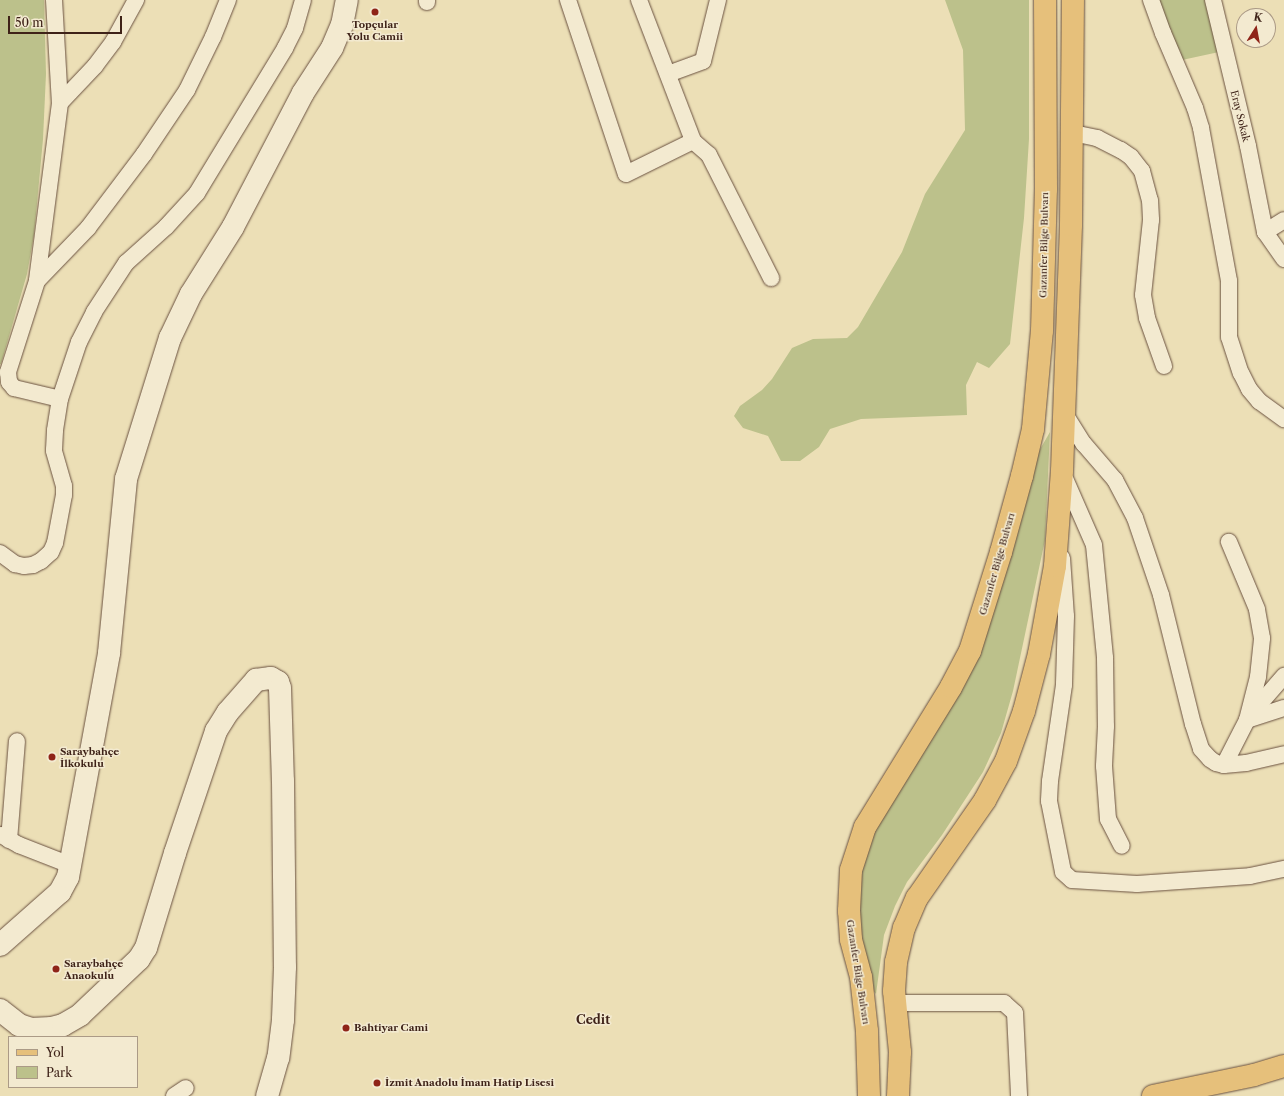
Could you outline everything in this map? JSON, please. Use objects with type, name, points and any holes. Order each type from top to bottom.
[{"type":"main road","points":[[0,945],[60,892],[68,876],[109,653],[126,479],[180,312],[233,227],[300,100],[332,48],[342,24],[347,0]]},
{"type":"main road","name":"Gazanfer Bilge Bulvarı","points":[[868,1094],[867,1031],[861,977],[851,939],[850,925],[849,889],[852,870],[865,827],[951,687],[970,651],[1001,552],[1032,429],[1042,331],[1046,189],[1045,0]]},
{"type":"main road","points":[[899,1094],[900,1052],[894,991],[896,962],[909,912],[996,781],[1006,761],[1024,711],[1042,640],[1054,566],[1062,471],[1063,410],[1070,271],[1072,0]]},
{"type":"main road","points":[[0,1010],[19,1025],[32,1029],[52,1028],[63,1025],[80,1015],[139,959],[146,948],[175,853],[216,730],[228,712],[256,680],[271,678],[278,682],[280,688],[283,781],[285,968],[283,1015],[279,1051],[267,1096]]},
{"type":"main road","points":[[1153,1096],[1254,1075],[1284,1066]]},
{"type":"street","points":[[54,0],[60,103],[37,281],[8,372],[9,382],[14,388],[60,399]]},
{"type":"street","points":[[60,103],[95,66],[113,42],[136,0]]},
{"type":"street","points":[[37,281],[88,228],[144,154],[190,84],[214,37],[228,0]]},
{"type":"street","points":[[0,553],[15,564],[24,566],[33,565],[47,557],[55,543],[64,495],[64,486],[54,450],[60,399],[79,342],[107,290],[126,263],[166,227],[197,193],[285,48],[295,28],[303,0]]},
{"type":"street","points":[[568,0],[626,174],[693,142]]},
{"type":"street","points":[[639,0],[693,142],[709,155],[770,278]]},
{"type":"street","points":[[668,74],[704,61],[718,0]]},
{"type":"street","points":[[1151,0],[1163,33],[1195,108],[1201,128],[1229,281],[1229,337],[1240,373],[1249,389],[1259,401],[1284,419]]},
{"type":"street","name":"Eray Sokak","points":[[1213,0],[1248,146],[1265,232]]},
{"type":"street","points":[[1072,133],[1098,138],[1121,150],[1131,157],[1142,171],[1150,200],[1151,220],[1143,295],[1147,318],[1164,366]]},
{"type":"street","points":[[1284,220],[1265,232],[1284,259]]},
{"type":"street","points":[[1063,410],[1084,444],[1115,480],[1135,518],[1161,595],[1197,739],[1201,749],[1210,759],[1216,763],[1224,765],[1246,763],[1284,754]]},
{"type":"street","points":[[1062,471],[1094,545],[1105,658],[1106,726],[1104,766],[1108,819],[1122,846]]},
{"type":"street","points":[[1058,529],[1064,584],[1064,685],[1049,789],[1060,862],[1066,877],[1072,880],[1137,884],[1250,876],[1284,869]]},
{"type":"street","points":[[1224,765],[1247,720],[1258,677],[1262,638],[1257,609],[1229,542]]},
{"type":"street","points":[[1042,640],[1054,635],[1065,640]]},
{"type":"street","points":[[1247,720],[1284,676]]},
{"type":"street","points":[[1247,720],[1284,708]]},
{"type":"street","points":[[17,741],[5,837],[70,865]]},
{"type":"street","points":[[896,1003],[1004,1004],[1015,1013],[1019,1096]]},
{"type":"green space","points":[[0,0],[44,0],[46,74],[43,139],[34,235],[27,274],[1,364],[0,364]]},
{"type":"green space","points":[[945,0],[1029,0],[1029,139],[1024,218],[1010,344],[989,368],[977,362],[966,385],[967,415],[861,419],[830,429],[819,447],[800,461],[781,461],[768,436],[743,428],[734,416],[740,406],[762,390],[772,379],[792,348],[813,339],[847,338],[858,327],[902,252],[925,194],[965,130],[963,50]]},
{"type":"green space","points":[[1159,0],[1206,0],[1219,52],[1182,60],[1180,50],[1176,51]]},
{"type":"green space","points":[[1050,432],[1045,540],[1013,691],[1001,733],[983,772],[942,835],[907,882],[895,906],[884,935],[876,994],[870,987],[858,918],[861,871],[869,836],[965,672],[1028,470]]},
{"type":"place","name":"Topçular Yolu Camii","points":[[375,12]]},
{"type":"place","name":"Saraybahçe İlkokulu","points":[[52,757]]},
{"type":"place","name":"Saraybahçe Anaokulu","points":[[56,969]]},
{"type":"place","name":"Bahtiyar Cami","points":[[346,1028]]},
{"type":"place","name":"İzmit Anadolu İmam Hatip Lisesi","points":[[377,1083]]},
{"type":"district","name":"Cedit","points":[[593,1020]]}]
